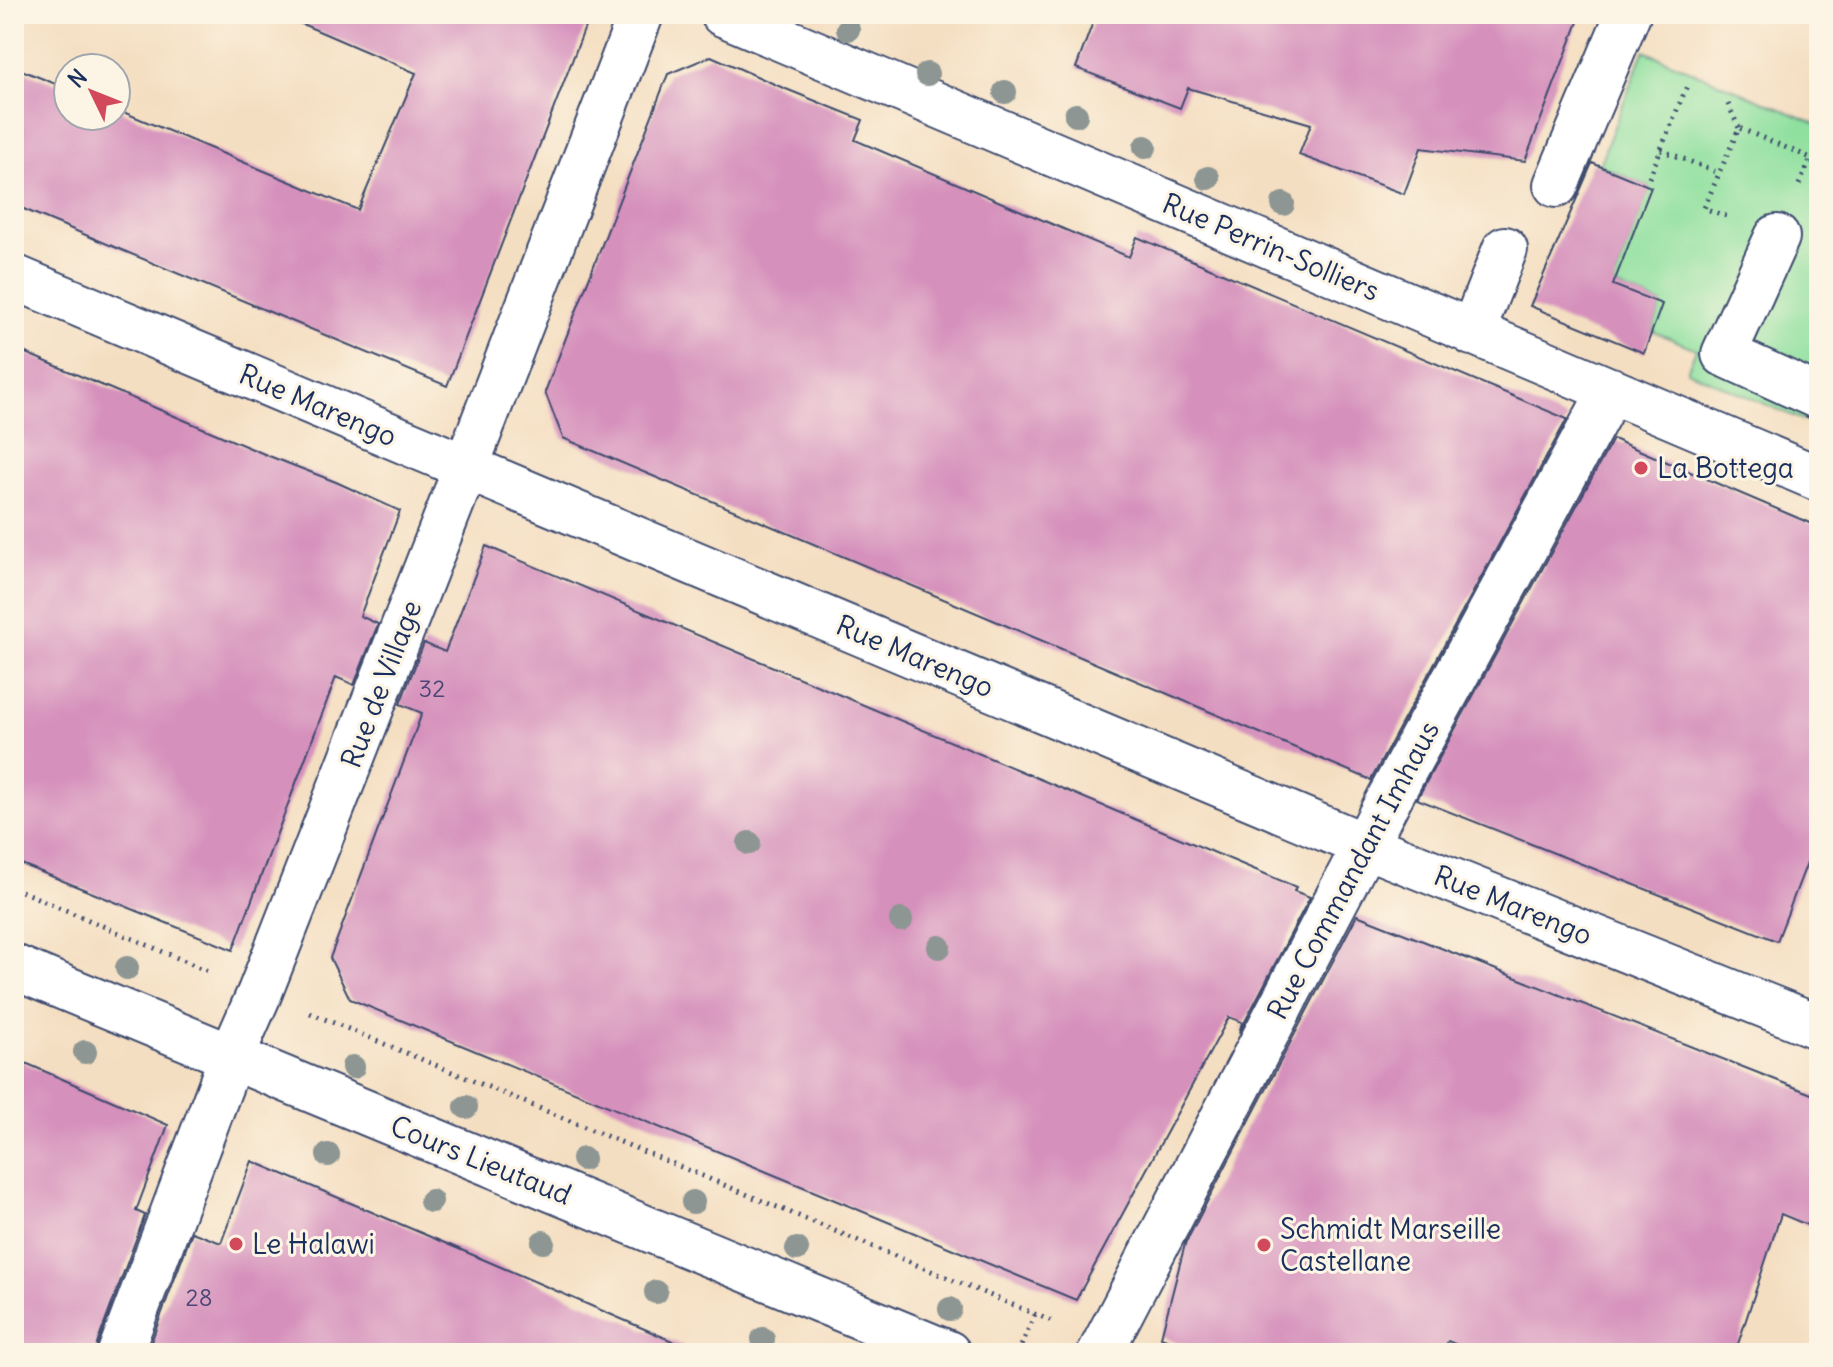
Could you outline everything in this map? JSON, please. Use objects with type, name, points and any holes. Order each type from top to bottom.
[{"type":"street","name":"Rue de Village","points":[[120,1353],[231,1058],[266,977],[641,14]]},
{"type":"street","name":"Rue Perrin-Solliers","points":[[723,14],[1819,479]]},
{"type":"street","points":[[1556,185],[1628,14]]},
{"type":"street","points":[[1777,237],[1724,354],[1819,397]]},
{"type":"street","points":[[1472,333],[1505,249]]},
{"type":"street","name":"Rue Marengo","points":[[14,277],[1366,846],[1819,1027]]},
{"type":"street","name":"Rue Commandant Imhaus","points":[[1100,1353],[1390,797],[1611,390]]},
{"type":"street","name":"Cours Lieutaud","points":[[14,967],[948,1353]]},
{"type":"path","points":[[1649,178],[1687,86]]},
{"type":"path","points":[[1728,104],[1739,128],[1811,158],[1795,195]]},
{"type":"path","points":[[1739,128],[1704,208],[1777,237]]},
{"type":"path","points":[[1660,149],[1719,173]]},
{"type":"path","points":[[14,888],[219,976]]},
{"type":"path","points":[[306,1012],[1060,1324]]},
{"type":"path","points":[[1018,1353],[1035,1314]]},
{"type":"green space","points":[[1644,51],[1819,125],[1819,427],[1687,371],[1696,349],[1652,331],[1662,304],[1613,285],[1650,187],[1599,165]]},
{"type":"building","points":[[279,14],[590,14],[447,386],[14,205],[14,67],[52,82],[52,132],[132,132],[132,116],[358,210],[416,73]]},
{"type":"building","points":[[1096,14],[1581,14],[1525,161],[1421,148],[1404,194],[1299,155],[1311,124],[1188,88],[1180,108],[1076,68]]},
{"type":"building","points":[[711,56],[863,120],[855,140],[1129,257],[1137,237],[1567,419],[1371,780],[563,438],[545,392],[668,74]]},
{"type":"building","points":[[1592,163],[1651,187],[1613,285],[1662,304],[1644,353],[1530,306]]},
{"type":"building","points":[[14,348],[400,511],[360,616],[378,624],[354,685],[336,677],[233,950],[14,861]]},
{"type":"building","points":[[1613,439],[1819,527],[1819,831],[1777,941],[1417,799]]},
{"type":"building","points":[[486,546],[1296,887],[1294,891],[1310,897],[1239,1033],[1242,1022],[1229,1017],[1076,1300],[350,999],[330,958],[422,713],[400,704],[424,643],[445,652]]},
{"type":"building","points":[[1357,915],[1819,1097],[1819,1230],[1781,1214],[1735,1353],[1477,1353],[1448,1341],[1442,1353],[1205,1353],[1161,1337],[1185,1244]]},
{"type":"building","points":[[14,1058],[168,1125],[136,1211],[145,1215],[96,1353],[14,1353]]},
{"type":"building","points":[[252,1161],[700,1353],[147,1353],[192,1232],[221,1243]]},
{"type":"place","name":"La Bottega","points":[[1641,468]]},
{"type":"place","name":"Le Halawi","points":[[236,1244]]},
{"type":"place","name":"Schmidt Marseille Castellane","points":[[1264,1245]]}]
